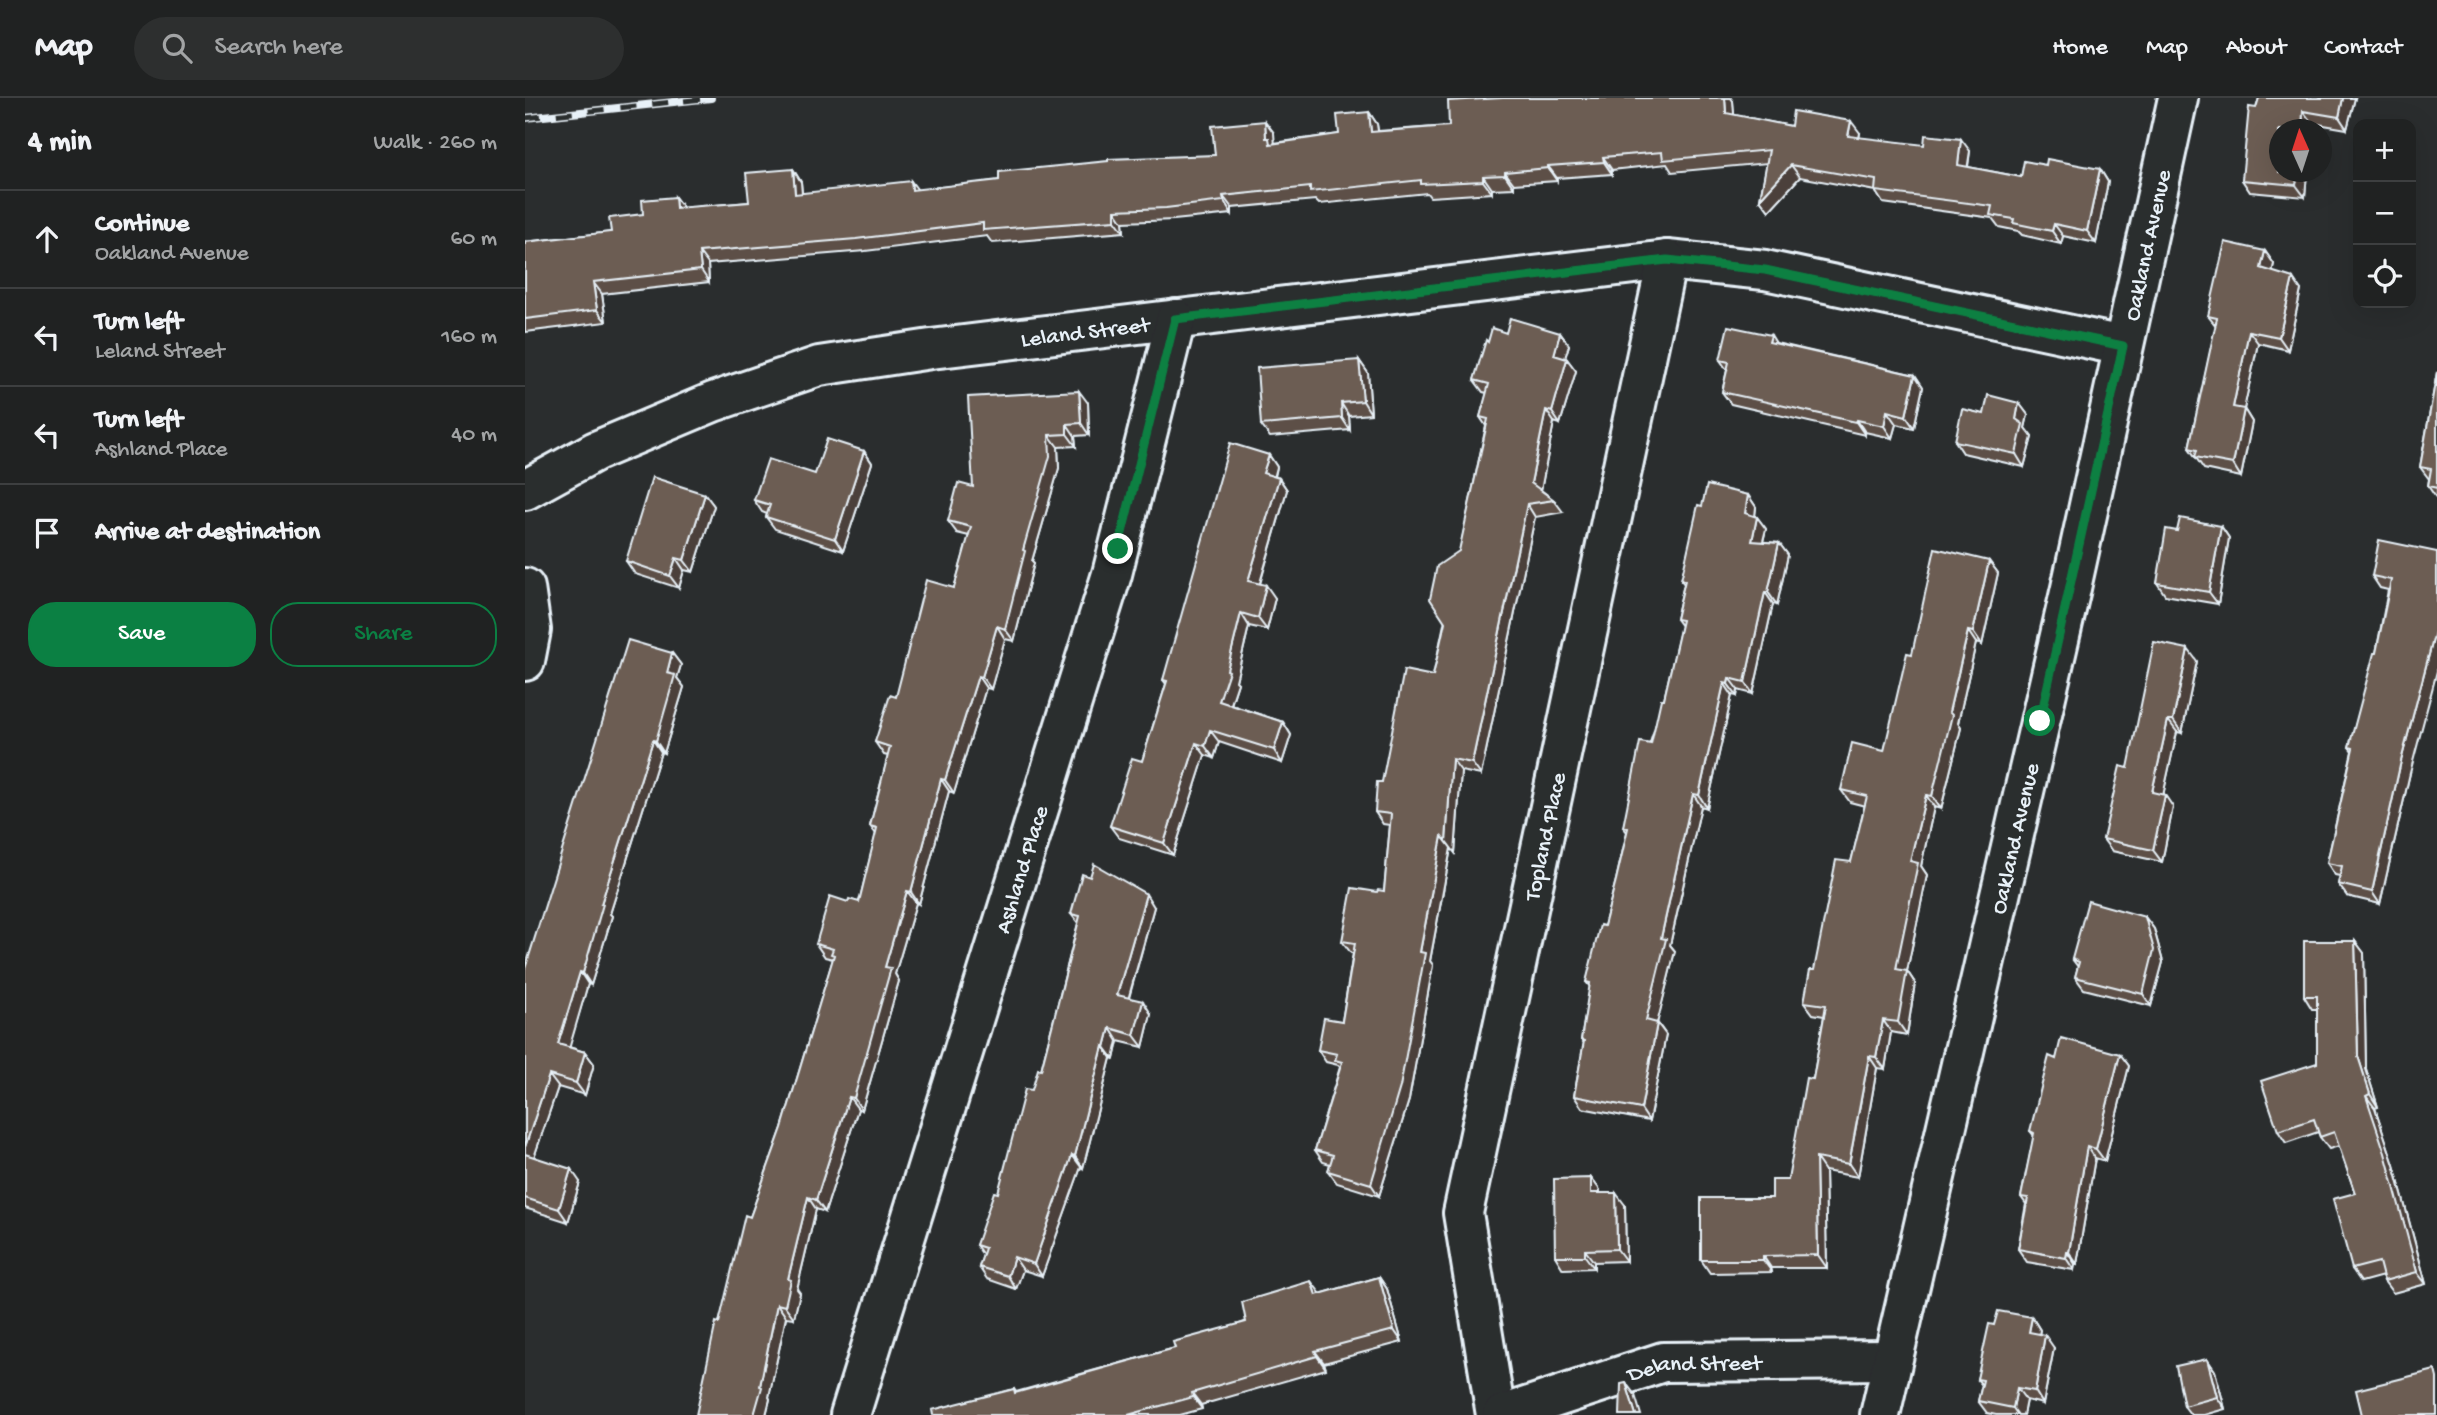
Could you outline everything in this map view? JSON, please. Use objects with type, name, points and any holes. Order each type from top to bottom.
[{"type":"street","name":"Oakland Avenue","points":[[1880,1415],[2071,588],[2178,98]]},
{"type":"street","name":"Leland Street","points":[[525,490],[607,446],[713,402],[819,366],[931,349],[1667,260],[1765,270],[2123,346]]},
{"type":"street","name":"Topland Place","points":[[1496,1415],[1463,1213],[1667,260]]},
{"type":"street","name":"Ashland Place","points":[[850,1415],[1112,574],[1175,319]]},
{"type":"street","points":[[525,588],[531,630],[525,661]]},
{"type":"street","name":"Deland Street","points":[[1502,1415],[1664,1362],[1891,1360]]},
{"type":"building","points":[[1503,98],[1725,98],[1726,113],[1791,126],[1793,111],[1851,121],[1848,136],[1924,145],[1925,135],[1961,139],[1958,165],[2021,177],[2024,161],[2046,165],[2047,159],[2100,169],[2087,231],[2054,224],[2052,231],[2013,223],[2014,219],[1990,215],[1992,206],[1875,191],[1876,180],[1791,165],[1760,199],[1769,150],[1663,160],[1662,152],[1603,157],[1604,162],[1505,172],[1505,175],[1483,176],[1483,181],[1421,184],[1421,180],[1310,192],[1310,187],[1223,196],[1224,201],[1166,208],[1115,210],[1115,220],[983,230],[983,223],[856,239],[699,252],[701,270],[593,282],[597,310],[525,319],[525,242],[611,232],[609,218],[643,214],[642,200],[675,197],[676,208],[749,202],[746,173],[793,169],[795,194],[911,181],[912,190],[999,180],[999,172],[1108,159],[1215,155],[1212,126],[1265,121],[1266,138],[1269,138],[1270,144],[1339,134],[1337,115],[1369,112],[1371,132],[1449,126],[1448,101]]},
{"type":"building","points":[[2259,98],[2343,98],[2339,117],[2303,111],[2303,119],[2269,119],[2269,182],[2296,182],[2296,185],[2242,180],[2249,107],[2256,108]]},
{"type":"building","points":[[2225,242],[2265,251],[2261,268],[2293,278],[2279,337],[2249,331],[2233,407],[2244,409],[2233,464],[2195,457],[2197,450],[2189,448],[2217,318],[2208,316]]},
{"type":"building","points":[[1510,318],[1560,333],[1554,355],[1567,359],[1552,412],[1546,410],[1531,483],[1554,500],[1527,504],[1472,763],[1452,759],[1446,841],[1442,836],[1420,952],[1425,953],[1400,1087],[1371,1184],[1328,1171],[1333,1155],[1315,1150],[1342,1062],[1335,1060],[1337,1054],[1318,1050],[1324,1018],[1342,1021],[1355,943],[1342,941],[1352,888],[1384,891],[1391,814],[1375,812],[1377,782],[1382,782],[1404,670],[1433,676],[1445,622],[1430,599],[1437,566],[1459,551],[1488,419],[1480,417],[1489,384],[1474,380],[1492,328],[1506,333]]},
{"type":"building","points":[[1728,326],[1771,335],[1769,342],[1915,375],[1906,416],[1887,411],[1884,426],[1722,392],[1729,362],[1720,360]]},
{"type":"building","points":[[1359,360],[1363,401],[1341,403],[1342,418],[1261,425],[1257,368]]},
{"type":"building","points":[[2437,372],[2437,488],[2428,486],[2431,469],[2420,467]]},
{"type":"building","points":[[1079,391],[1081,423],[1067,424],[1067,434],[1049,435],[1050,456],[1023,550],[1025,551],[1005,629],[997,626],[982,677],[978,676],[945,780],[941,779],[911,892],[907,891],[885,967],[891,968],[854,1098],[849,1097],[816,1200],[808,1197],[788,1279],[791,1280],[785,1306],[777,1304],[760,1386],[762,1387],[754,1415],[696,1415],[716,1322],[719,1323],[745,1215],[750,1217],[782,1128],[834,955],[831,954],[833,949],[816,944],[830,896],[848,902],[849,899],[859,902],[877,828],[870,826],[890,747],[875,742],[890,695],[896,697],[926,580],[954,588],[971,527],[948,521],[958,483],[973,487],[968,397]]},
{"type":"building","points":[[1988,395],[2019,403],[2016,419],[2023,424],[2016,454],[1955,441],[1962,409],[1984,414]]},
{"type":"building","points":[[827,439],[864,451],[835,539],[766,517],[770,505],[754,500],[768,459],[815,474]]},
{"type":"building","points":[[1230,443],[1269,455],[1263,473],[1279,478],[1248,581],[1266,585],[1258,618],[1241,613],[1227,670],[1229,671],[1219,701],[1283,722],[1274,750],[1210,730],[1205,746],[1196,743],[1164,843],[1110,826],[1132,758],[1142,761],[1167,681],[1163,680]]},
{"type":"building","points":[[652,477],[705,494],[684,560],[676,558],[670,576],[626,561]]},
{"type":"building","points":[[1707,485],[1748,495],[1745,513],[1757,517],[1752,541],[1779,543],[1745,682],[1729,678],[1728,684],[1724,683],[1699,795],[1693,794],[1661,938],[1666,939],[1646,1020],[1657,1023],[1641,1109],[1574,1096],[1584,1041],[1581,1040],[1590,983],[1586,982],[1600,925],[1604,926],[1628,828],[1623,827],[1640,742],[1651,744],[1661,699],[1664,699],[1682,620],[1676,619],[1685,580],[1681,580],[1698,505],[1702,506]]},
{"type":"building","points":[[2180,518],[2221,526],[2209,592],[2157,583],[2166,529],[2177,531]]},
{"type":"building","points":[[2379,540],[2437,552],[2437,624],[2401,761],[2372,892],[2338,884],[2342,866],[2327,863],[2353,748],[2349,747],[2376,653],[2391,580],[2372,576]]},
{"type":"building","points":[[1935,548],[1989,561],[1973,632],[1968,631],[1949,712],[1952,715],[1932,796],[1926,795],[1910,861],[1918,863],[1896,969],[1907,971],[1898,1022],[1883,1020],[1876,1057],[1869,1056],[1849,1164],[1816,1158],[1818,1255],[1763,1256],[1763,1260],[1701,1260],[1701,1198],[1772,1198],[1772,1180],[1788,1180],[1806,1078],[1813,1079],[1826,1005],[1804,1002],[1810,970],[1814,970],[1836,860],[1851,862],[1867,796],[1841,790],[1852,743],[1884,751],[1907,653],[1912,654]]},
{"type":"building","points":[[628,640],[672,653],[667,673],[675,675],[656,741],[653,740],[601,904],[583,973],[580,972],[558,1044],[585,1052],[576,1083],[549,1075],[525,1147],[525,969]]},
{"type":"building","points":[[2154,642],[2188,649],[2173,720],[2168,720],[2152,792],[2165,795],[2153,850],[2103,839],[2120,766],[2128,768]]},
{"type":"building","points":[[1094,864],[1146,894],[1117,995],[1143,1001],[1134,1035],[1110,1028],[1075,1156],[1072,1155],[1034,1264],[1014,1257],[1008,1276],[979,1267],[985,1248],[976,1245],[994,1192],[998,1193],[1025,1089],[1032,1090],[1038,1069],[1041,1070],[1080,916],[1071,914],[1082,874],[1090,877]]},
{"type":"building","points":[[2088,901],[2145,917],[2154,950],[2143,994],[2075,977],[2079,962],[2072,959]]},
{"type":"building","points":[[2304,941],[2355,941],[2358,1056],[2370,1094],[2366,1096],[2385,1153],[2417,1272],[2384,1281],[2379,1262],[2352,1269],[2333,1199],[2355,1193],[2334,1132],[2320,1137],[2314,1119],[2278,1131],[2261,1081],[2317,1063],[2317,996],[2304,996]]},
{"type":"building","points":[[2061,1038],[2120,1054],[2096,1149],[2087,1146],[2066,1258],[2018,1249],[2028,1198],[2021,1197],[2034,1133],[2030,1131],[2049,1056],[2056,1059]]},
{"type":"building","points":[[525,1154],[571,1169],[559,1209],[525,1198]]},
{"type":"building","points":[[1591,1178],[1591,1193],[1616,1193],[1617,1249],[1585,1250],[1585,1256],[1555,1256],[1554,1179]]},
{"type":"building","points":[[1379,1277],[1394,1330],[1315,1351],[1317,1356],[1192,1393],[1193,1397],[1128,1415],[933,1415],[932,1410],[1014,1389],[1015,1393],[1175,1348],[1173,1342],[1246,1322],[1242,1302],[1311,1281],[1316,1295]]},
{"type":"building","points":[[1998,1311],[2032,1317],[2029,1332],[2045,1335],[2035,1391],[2017,1388],[2013,1408],[1978,1401],[1983,1380],[1977,1379],[1989,1324],[1994,1325]]},
{"type":"building","points":[[2207,1359],[2217,1397],[2184,1406],[2176,1366]]},
{"type":"building","points":[[2435,1370],[2437,1415],[2362,1415],[2356,1390]]},
{"type":"building","points":[[1626,1383],[1636,1415],[1620,1415],[1621,1384]]},
{"type":"railway","points":[[525,118],[711,98]]},
{"type":"route","points":[[1118,549],[1175,319],[1667,260],[1765,270],[2123,346],[2040,721]]}]
